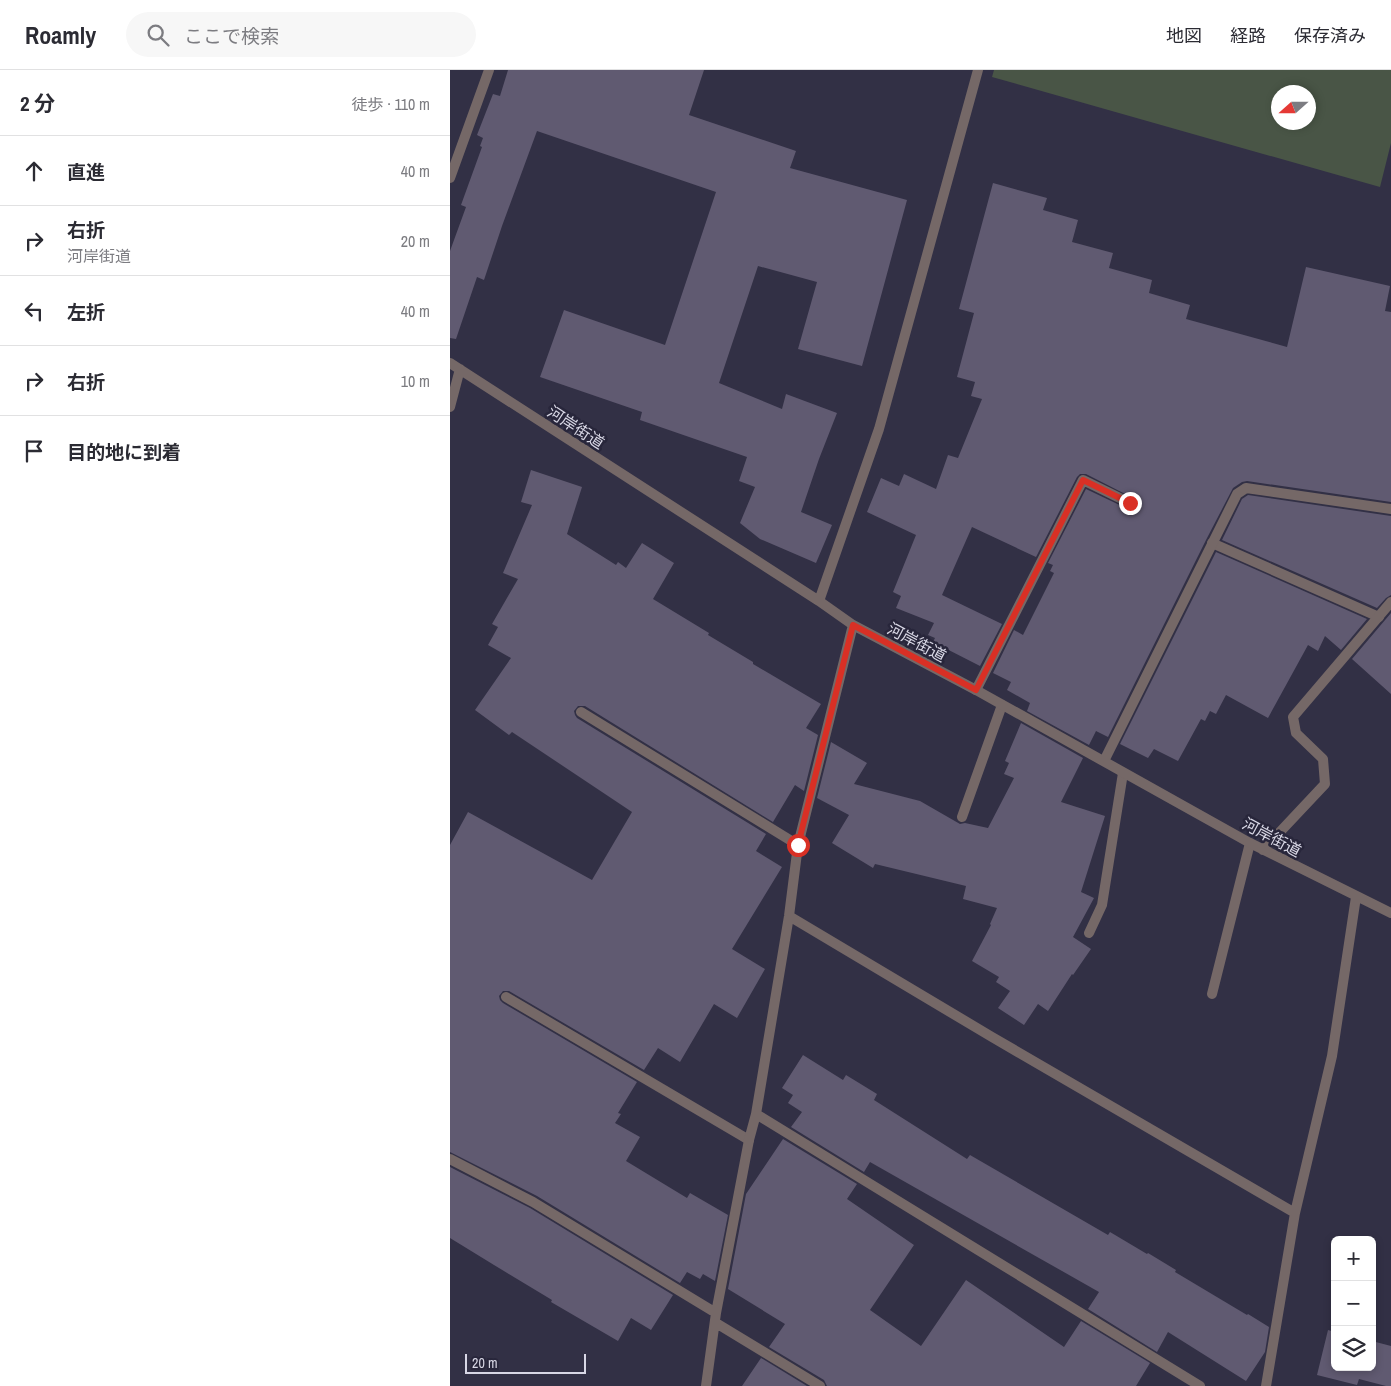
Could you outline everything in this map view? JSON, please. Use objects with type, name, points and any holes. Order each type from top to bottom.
[{"type":"street","points":[[450,178],[489,70]]},
{"type":"street","points":[[819,601],[879,429],[978,70]]},
{"type":"street","name":"河岸街道","points":[[450,363],[819,601],[853,625],[976,690],[1250,843],[1391,913]]},
{"type":"street","points":[[450,407],[460,369]]},
{"type":"street","points":[[976,690],[1083,480],[1130,503]]},
{"type":"street","points":[[1104,762],[1237,494],[1246,488],[1391,509]]},
{"type":"street","points":[[1212,543],[1379,617]]},
{"type":"street","points":[[1264,850],[1325,784],[1323,759],[1296,733],[1293,717],[1391,602]]},
{"type":"street","points":[[706,1386],[716,1318],[749,1140],[756,1114],[789,916],[798,845],[853,625]]},
{"type":"street","points":[[962,817],[1002,705]]},
{"type":"street","points":[[581,712],[798,845]]},
{"type":"street","points":[[1089,933],[1102,905],[1123,773]]},
{"type":"street","points":[[1212,994],[1250,843]]},
{"type":"street","points":[[1266,1386],[1295,1213],[1332,1056],[1356,897]]},
{"type":"street","points":[[789,916],[1000,1042],[1295,1213]]},
{"type":"street","points":[[506,997],[749,1140]]},
{"type":"street","points":[[756,1114],[1200,1386]]},
{"type":"street","points":[[450,1159],[533,1202],[820,1386]]},
{"type":"green space","points":[[994,70],[1391,70],[1391,143],[1380,187],[992,77]]},
{"type":"building","points":[[508,70],[704,70],[689,115],[796,151],[790,168],[907,200],[862,366],[798,349],[817,282],[758,266],[719,383],[782,409],[786,394],[837,413],[801,512],[832,525],[816,563],[760,539],[740,523],[755,487],[739,481],[747,457],[640,420],[642,412],[540,377],[564,310],[665,345],[716,192],[537,131],[484,280],[477,277],[456,339],[450,338],[450,251],[466,207],[461,205],[482,147],[480,146],[483,138],[477,135],[493,94],[500,96]]},
{"type":"building","points":[[993,183],[1047,198],[1043,210],[1078,220],[1072,242],[1113,253],[1109,268],[1152,280],[1149,293],[1190,305],[1186,319],[1287,347],[1306,267],[1390,286],[1385,311],[1391,312],[1391,502],[1247,481],[1233,488],[1108,737],[1096,731],[1089,745],[1027,711],[1030,703],[1007,690],[1011,682],[993,673],[1014,630],[1023,635],[1054,573],[1050,571],[1053,565],[1048,563],[1086,489],[1130,510],[1136,506],[1135,499],[1086,474],[1080,474],[1036,557],[972,527],[942,595],[1002,624],[980,666],[933,642],[935,638],[928,635],[934,623],[896,608],[901,596],[893,592],[916,535],[867,512],[881,478],[899,486],[904,474],[936,489],[948,455],[958,458],[982,399],[971,396],[975,382],[957,377],[974,313],[959,309]]},
{"type":"building","points":[[531,470],[582,487],[567,534],[616,565],[618,562],[626,568],[642,543],[674,563],[653,599],[709,633],[708,635],[753,662],[753,664],[821,704],[806,728],[818,735],[804,791],[795,785],[773,822],[585,706],[578,706],[574,711],[577,718],[766,834],[756,851],[782,867],[732,949],[765,969],[737,1018],[714,1004],[680,1062],[658,1048],[644,1070],[509,991],[503,991],[499,996],[503,1003],[637,1082],[618,1113],[621,1114],[615,1123],[640,1137],[626,1161],[687,1198],[690,1193],[728,1215],[715,1281],[703,1274],[700,1279],[687,1272],[680,1283],[537,1196],[450,1152],[450,845],[468,812],[592,880],[632,812],[512,732],[509,735],[475,710],[511,658],[488,645],[498,627],[492,624],[518,579],[503,573],[532,505],[521,502]]},
{"type":"building","points":[[1248,495],[1391,516],[1391,595],[1377,608],[1222,540],[1242,499]]},
{"type":"building","points":[[1216,552],[1367,619],[1341,650],[1325,636],[1318,651],[1308,645],[1268,718],[1226,695],[1216,714],[1210,711],[1205,721],[1201,719],[1178,761],[1154,749],[1148,758],[1120,744]]},
{"type":"building","points":[[1391,613],[1391,694],[1352,659]]},
{"type":"building","points":[[1021,723],[1083,758],[1061,802],[1105,816],[1081,892],[1094,898],[1073,937],[1091,949],[1048,1011],[1038,1004],[1024,1025],[998,1008],[1010,991],[996,982],[999,977],[972,961],[991,925],[997,908],[963,899],[966,886],[875,864],[873,868],[832,843],[849,815],[817,798],[831,742],[867,763],[854,784],[920,801],[960,824],[965,823],[988,828],[1014,778],[1004,774],[1009,763],[1005,761]]},
{"type":"building","points":[[803,1055],[843,1080],[846,1075],[877,1094],[874,1100],[967,1159],[970,1155],[1108,1235],[1110,1232],[1148,1253],[1176,1270],[1175,1272],[1269,1327],[1265,1352],[1246,1381],[1168,1332],[1157,1352],[1088,1309],[1099,1292],[870,1162],[864,1172],[791,1127],[802,1112],[788,1103],[793,1095],[782,1088]]},
{"type":"building","points":[[783,1139],[857,1184],[847,1199],[914,1245],[870,1310],[921,1346],[966,1280],[1064,1347],[1081,1321],[1150,1363],[1136,1386],[827,1386],[824,1380],[769,1347],[785,1324],[728,1289],[746,1194]]},
{"type":"building","points":[[450,1167],[530,1208],[673,1295],[651,1330],[631,1318],[618,1341],[551,1302],[552,1300],[450,1238]]},
{"type":"building","points":[[1328,1330],[1331,1331],[1331,1371],[1376,1371],[1376,1342],[1391,1346],[1391,1386],[1359,1379],[1357,1385],[1317,1375]]},
{"type":"building","points":[[761,1358],[807,1386],[742,1386]]},
{"type":"route","points":[[798,845],[853,625],[976,690],[1083,480],[1130,503]]}]
